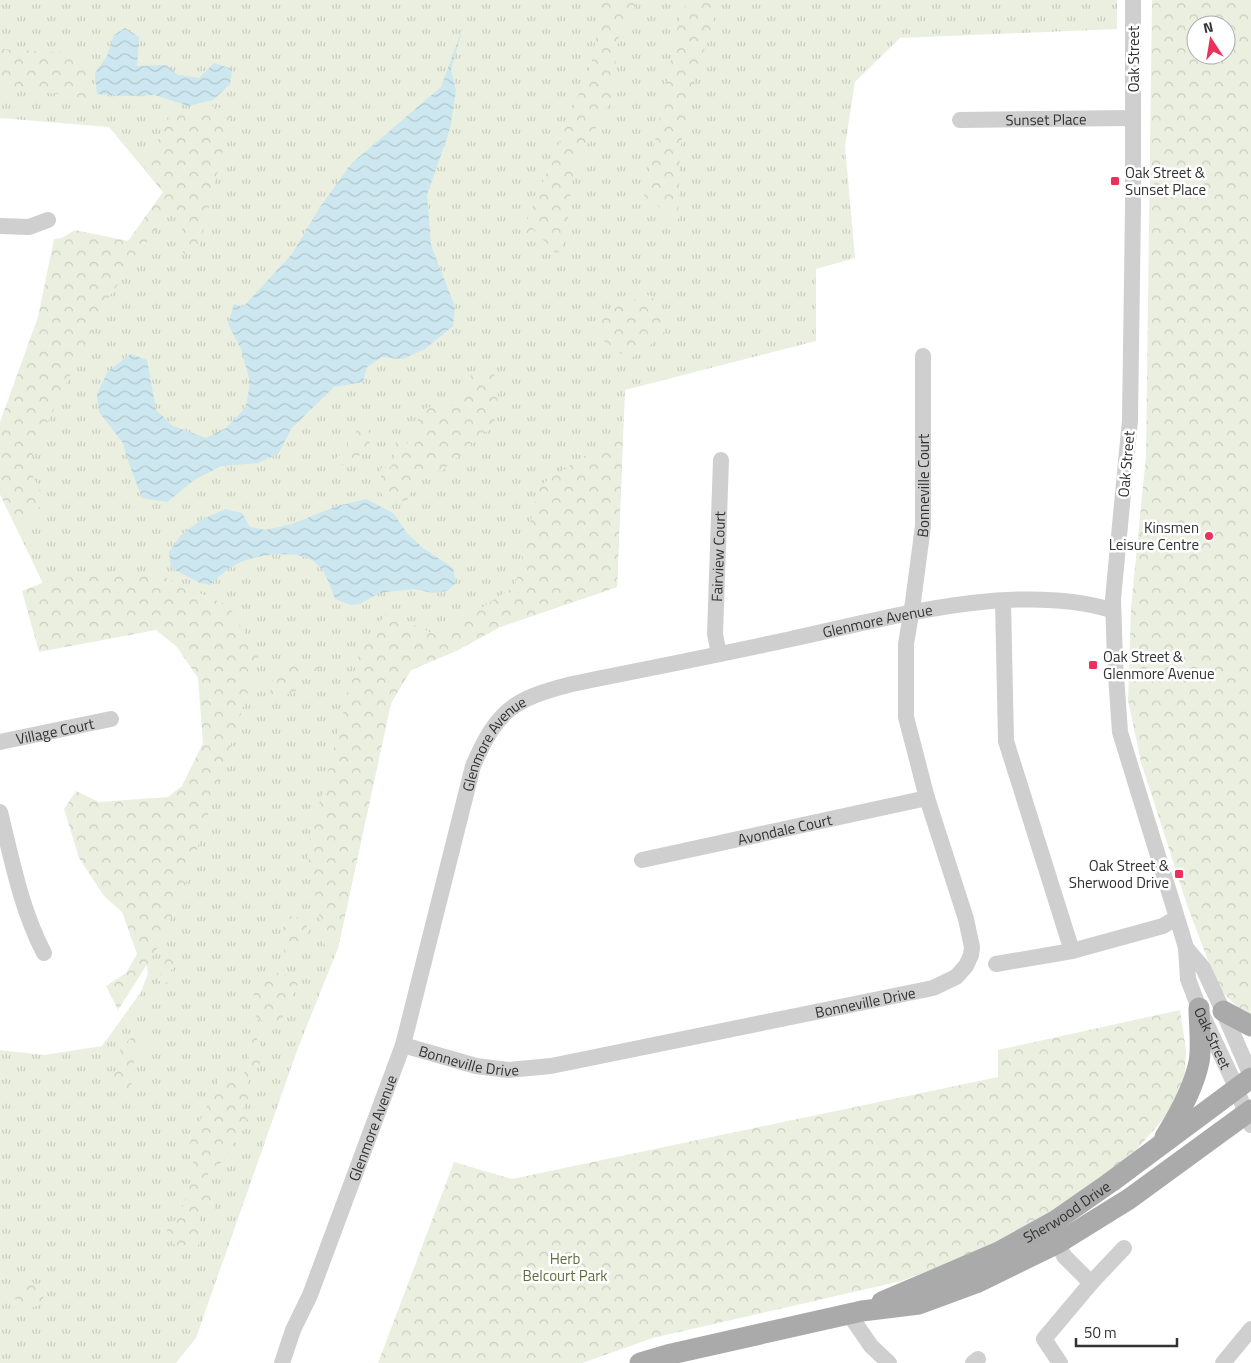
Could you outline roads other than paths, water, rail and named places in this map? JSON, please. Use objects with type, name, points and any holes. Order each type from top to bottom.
[{"type":"main road","points":[[1160,1145],[1174,1122],[1189,1090],[1199,1062],[1199,1008]]},
{"type":"main road","points":[[1223,1011],[1251,1026]]},
{"type":"main road","name":"Sherwood Drive","points":[[855,1312],[999,1252],[1055,1221],[1111,1182],[1246,1081]]},
{"type":"main road","name":"Sherwood Drive","points":[[640,1363],[667,1355],[855,1312],[919,1304],[976,1283],[1058,1243],[1129,1200],[1250,1116]]},
{"type":"street","name":"Oak Street","points":[[1133,0],[1130,420],[1112,610],[1120,732],[1186,948],[1188,979],[1199,1008],[1246,1081]]},
{"type":"street","name":"Sunset Place","points":[[960,120],[1133,118]]},
{"type":"street","points":[[0,226],[29,226],[48,220]]},
{"type":"street","name":"Bonneville Court","points":[[910,613],[914,602],[923,526],[923,356]]},
{"type":"street","name":"Fairview Court","points":[[719,654],[715,634],[721,460]]},
{"type":"street","name":"Glenmore Avenue","points":[[282,1363],[293,1330],[310,1295],[403,1045],[473,766],[484,741],[496,721],[514,705],[540,692],[910,613],[1003,601],[1041,600],[1096,605],[1112,610]]},
{"type":"street","points":[[1003,601],[1006,741],[1072,951]]},
{"type":"street","name":"Bonneville Drive","points":[[403,1045],[476,1066],[508,1070],[551,1066],[933,988],[956,977],[966,966],[971,955],[972,946],[966,918],[927,798],[906,717],[906,644],[910,613]]},
{"type":"street","name":"Village Court","points":[[0,742],[111,719]]},
{"type":"street","name":"Avondale Court","points":[[642,860],[927,798]]},
{"type":"street","points":[[0,812],[25,909],[33,933],[44,953]]},
{"type":"street","points":[[996,964],[1072,951],[1163,926],[1176,918]]},
{"type":"street","name":"Oak Street","points":[[1186,948],[1203,968],[1223,1011],[1246,1081],[1250,1116]]},
{"type":"street","points":[[1058,1243],[1064,1256],[1091,1283]]},
{"type":"street","points":[[1060,1363],[1044,1339],[1091,1283],[1124,1248]]},
{"type":"street","points":[[855,1312],[871,1346],[889,1363]]},
{"type":"street","points":[[1223,1363],[1251,1329]]},
{"type":"water","points":[[463,27],[451,70],[456,90],[450,129],[427,195],[431,245],[455,307],[453,326],[425,349],[403,359],[382,357],[367,367],[363,382],[334,387],[291,429],[278,454],[258,463],[221,466],[194,480],[167,502],[142,498],[123,443],[99,412],[97,394],[108,371],[131,354],[147,360],[156,410],[173,426],[206,438],[226,428],[246,407],[250,382],[241,349],[228,324],[234,304],[243,307],[292,254],[320,207],[352,163],[441,87]]},
{"type":"water","points":[[125,28],[139,37],[137,66],[166,65],[178,75],[199,78],[214,63],[232,69],[230,84],[213,100],[188,106],[155,95],[124,96],[97,94],[95,73],[107,56],[114,35]]},
{"type":"water","points":[[366,499],[393,513],[407,533],[423,548],[453,568],[456,583],[447,591],[433,593],[414,589],[387,592],[377,594],[360,604],[351,605],[335,599],[326,578],[317,564],[305,557],[296,555],[274,554],[244,561],[233,566],[210,585],[200,583],[171,568],[169,552],[181,535],[201,520],[225,509],[242,513],[250,527],[265,530],[292,524],[337,506]]},
{"type":"place","name":"Oak Street & Sunset Place","points":[[1115,181]]},
{"type":"place","name":"Kinsmen Leisure Centre","points":[[1209,536]]},
{"type":"place","name":"Oak Street & Glenmore Avenue","points":[[1093,665]]},
{"type":"place","name":"Oak Street & Sherwood Drive","points":[[1179,874]]},
{"type":"park label","name":"Herb Belcourt Park","points":[[565,1266]]}]
